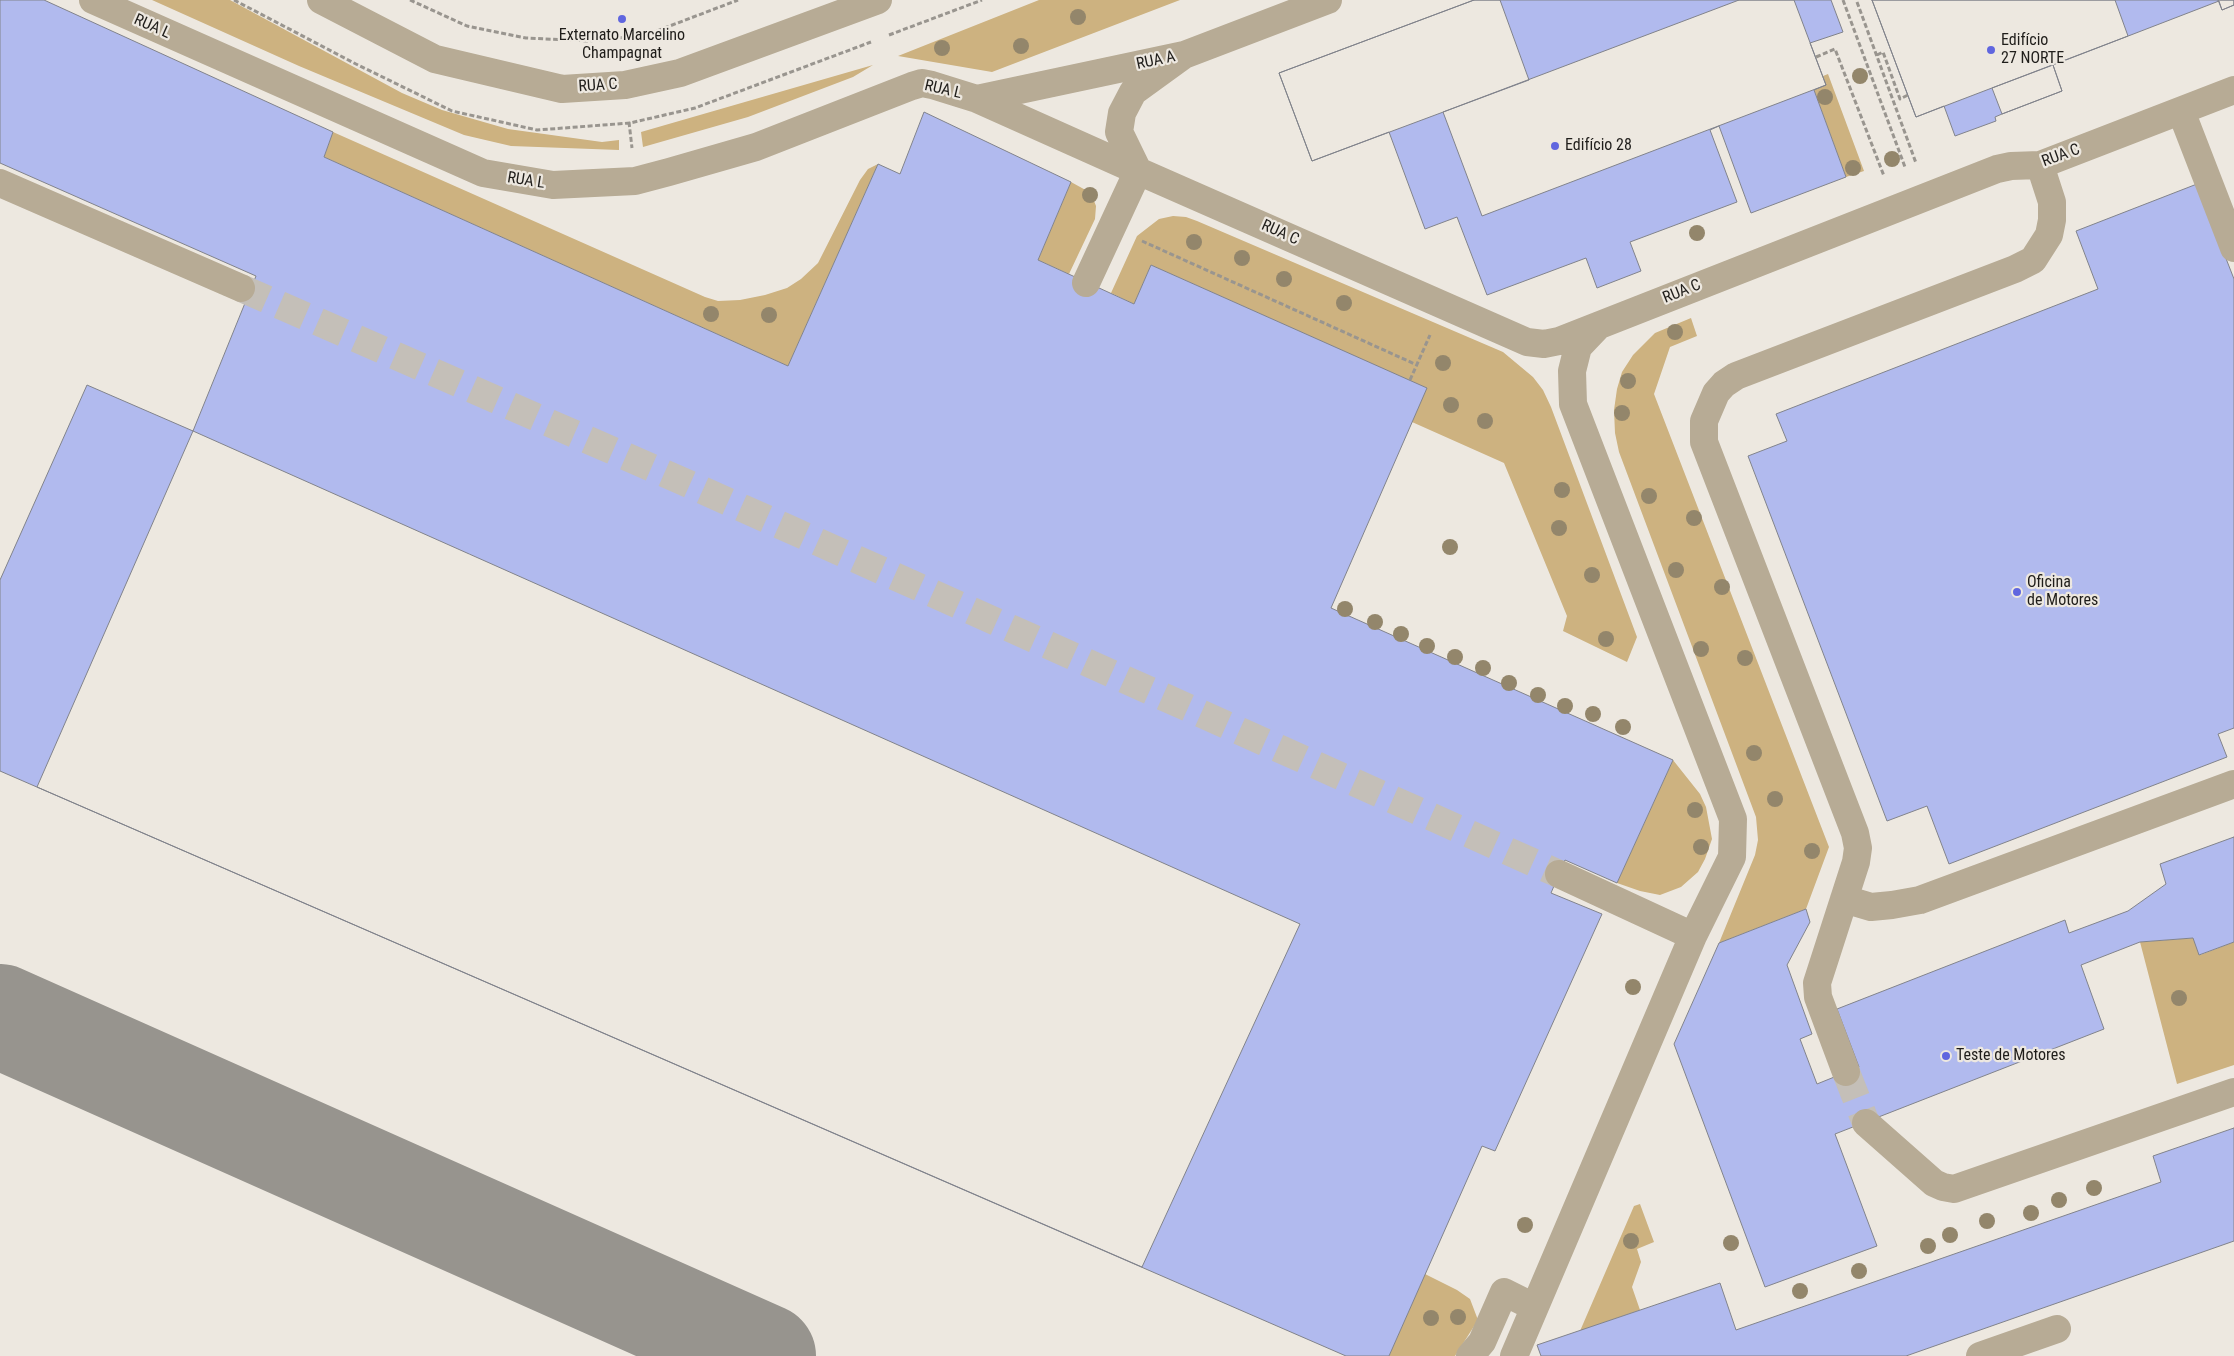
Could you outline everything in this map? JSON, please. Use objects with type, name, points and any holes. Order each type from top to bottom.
[{"type":"street","name":"RUA L","points":[[93,0],[483,173],[553,185],[636,181],[703,164],[756,147],[912,86],[932,85],[977,99]]},
{"type":"street","name":"RUA C","points":[[321,0],[435,59],[562,89],[626,85],[680,73],[878,0]]},
{"type":"street","name":"RUA A","points":[[977,99],[1184,55],[1328,0]]},
{"type":"street","points":[[1086,283],[1138,171],[1119,132],[1122,113],[1133,92],[1184,55]]},
{"type":"street","name":"RUA C","points":[[977,99],[1527,342],[1544,344],[1552,343],[1598,326],[1896,207],[1997,169],[2011,166],[2040,165],[2234,90]]},
{"type":"street","points":[[2181,111],[2234,248]]},
{"type":"street","points":[[1846,1072],[1818,997],[1818,983],[1858,848],[1855,833],[1704,442],[1704,421],[1716,393],[1724,384],[1736,376],[2033,260],[2050,235],[2052,220],[2052,202],[2040,165]]},
{"type":"street","points":[[0,183],[241,288]]},
{"type":"street","points":[[1573,404],[1572,371],[1578,347],[1598,326]]},
{"type":"street","points":[[1514,1356],[1693,936],[1732,857],[1733,818],[1560,368],[1548,354],[1527,342]]},
{"type":"street","points":[[1844,899],[1871,907],[1920,900],[2234,784]]},
{"type":"street","points":[[1559,874],[1693,936]]},
{"type":"street","points":[[1866,1123],[1934,1183],[1943,1188],[1954,1189],[2234,1092]]},
{"type":"street","points":[[1470,1356],[1482,1342],[1504,1292],[1534,1307]]},
{"type":"street","points":[[1980,1356],[2057,1329]]},
{"type":"path","points":[[410,0],[467,26],[526,38],[589,41],[646,35],[738,0]]},
{"type":"path","points":[[1843,0],[1906,166]]},
{"type":"path","points":[[1856,2],[1917,162],[1898,169]]},
{"type":"path","points":[[1816,56],[1835,49],[1896,207]]},
{"type":"path","points":[[1877,55],[1883,52],[1900,99],[1908,95]]},
{"type":"path","points":[[626,85],[636,181]]},
{"type":"path","points":[[1883,175],[1891,172]]},
{"type":"path","points":[[1111,228],[1417,364]]},
{"type":"path","points":[[1410,380],[1443,305]]},
{"type":"shaded area","points":[[152,0],[230,0],[402,93],[442,110],[508,129],[602,142],[619,140],[619,150],[511,146],[464,135],[299,66]]},
{"type":"shaded area","points":[[1039,0],[1180,0],[992,72],[898,56]]},
{"type":"shaded area","points":[[873,65],[853,77],[748,117],[643,147],[641,132]]},
{"type":"shaded area","points":[[1828,74],[1864,171],[1846,177],[1814,90],[1826,85],[1823,76]]},
{"type":"shaded area","points":[[333,132],[705,297],[718,301],[740,300],[765,295],[787,288],[801,279],[818,263],[860,180],[868,169],[878,164],[788,366],[324,157]]},
{"type":"shaded area","points":[[1071,182],[1091,193],[1096,206],[1095,219],[1069,274],[1038,260]]},
{"type":"shaded area","points":[[1173,216],[1186,217],[1197,221],[1503,352],[1533,377],[1543,390],[1551,407],[1637,637],[1627,662],[1563,631],[1567,616],[1504,463],[1412,422],[1426,388],[1151,265],[1134,304],[1111,293],[1137,236],[1159,219]]},
{"type":"shaded area","points":[[1691,318],[1697,336],[1670,347],[1654,394],[1829,847],[1806,909],[1719,943],[1755,855],[1758,840],[1756,817],[1619,452],[1615,433],[1614,410],[1617,389],[1622,372],[1633,355],[1655,333]]},
{"type":"shaded area","points":[[1673,760],[1700,794],[1706,807],[1712,839],[1698,872],[1681,887],[1660,895],[1640,891],[1617,883]]},
{"type":"shaded area","points":[[2193,938],[2200,955],[2234,942],[2234,1065],[2177,1084],[2140,942]]},
{"type":"shaded area","points":[[1640,1204],[1654,1242],[1637,1249],[1641,1262],[1632,1287],[1640,1310],[1580,1331],[1634,1206]]},
{"type":"shaded area","points":[[1425,1274],[1457,1290],[1470,1299],[1478,1320],[1455,1356],[1389,1356]]},
{"type":"building","points":[[0,0],[44,0],[333,132],[324,157],[788,366],[878,164],[900,174],[924,112],[1071,182],[1038,260],[1134,304],[1151,265],[1427,388],[1331,608],[1673,760],[1617,883],[1565,860],[1551,893],[1602,914],[1495,1151],[1482,1146],[1389,1356],[1346,1356],[0,771],[0,580],[87,385],[193,431],[256,276],[0,163]]},
{"type":"building","name":"Edifício 28","points":[[1474,0],[1831,0],[1843,32],[1810,43],[1826,85],[1814,90],[1846,177],[1751,213],[1719,126],[1710,130],[1737,202],[1630,242],[1641,271],[1597,288],[1586,258],[1487,295],[1457,217],[1425,229],[1389,132],[1312,161],[1279,73]]},
{"type":"building","points":[[1474,0],[1500,0],[1529,80],[1312,161],[1279,73]]},
{"type":"building","points":[[1739,0],[1794,0],[1826,85],[1482,216],[1443,112]]},
{"type":"building","name":"Edifício 27 NORTE","points":[[1872,0],[2234,0],[2234,5],[2222,10],[2219,1],[2053,65],[2062,91],[1995,117],[1996,121],[1955,136],[1944,106],[1916,117]]},
{"type":"building","name":"Edifício 27 NORTE","points":[[1872,0],[2115,0],[2128,36],[1916,117]]},
{"type":"building","points":[[2218,0],[2234,0],[2234,5],[2222,10]]},
{"type":"building","points":[[2053,65],[2062,91],[2002,114],[1992,88]]},
{"type":"building","name":"Oficina de Motores","points":[[2197,184],[2234,279],[2234,728],[2218,734],[2227,757],[1949,864],[1927,806],[1887,821],[1748,456],[1787,441],[1776,414],[2098,289],[2076,231]]},
{"type":"building","points":[[193,431],[1300,924],[1142,1267],[37,787]]},
{"type":"building","name":"Teste de Motores","points":[[2234,837],[2234,942],[2199,955],[2193,938],[2140,942],[2081,965],[2104,1029],[1835,1134],[1877,1246],[1765,1287],[1674,1044],[1719,943],[1806,909],[1810,922],[1787,965],[1812,1034],[1800,1039],[1817,1084],[1859,1067],[1837,1009],[2065,920],[2069,933],[2128,911],[2166,884],[2160,864]]},
{"type":"building","points":[[2234,1128],[2234,1241],[1906,1356],[1541,1356],[1537,1345],[1720,1283],[1736,1330],[2161,1182],[2153,1156]]},
{"type":"taxiway","points":[[0,1016],[764,1356]]},
{"type":"tunnel","points":[[241,288],[682,481],[1559,874]]},
{"type":"tunnel","points":[[1846,1072],[1866,1123]]},
{"type":"place","name":"Externato Marcelino Champagnat","points":[[622,19]]},
{"type":"place","name":"Edifício 27 NORTE","points":[[1991,50]]},
{"type":"place","name":"Edifício 28","points":[[1555,146]]},
{"type":"place","name":"Oficina de Motores","points":[[2017,592]]},
{"type":"place","name":"Teste de Motores","points":[[1946,1056]]}]
